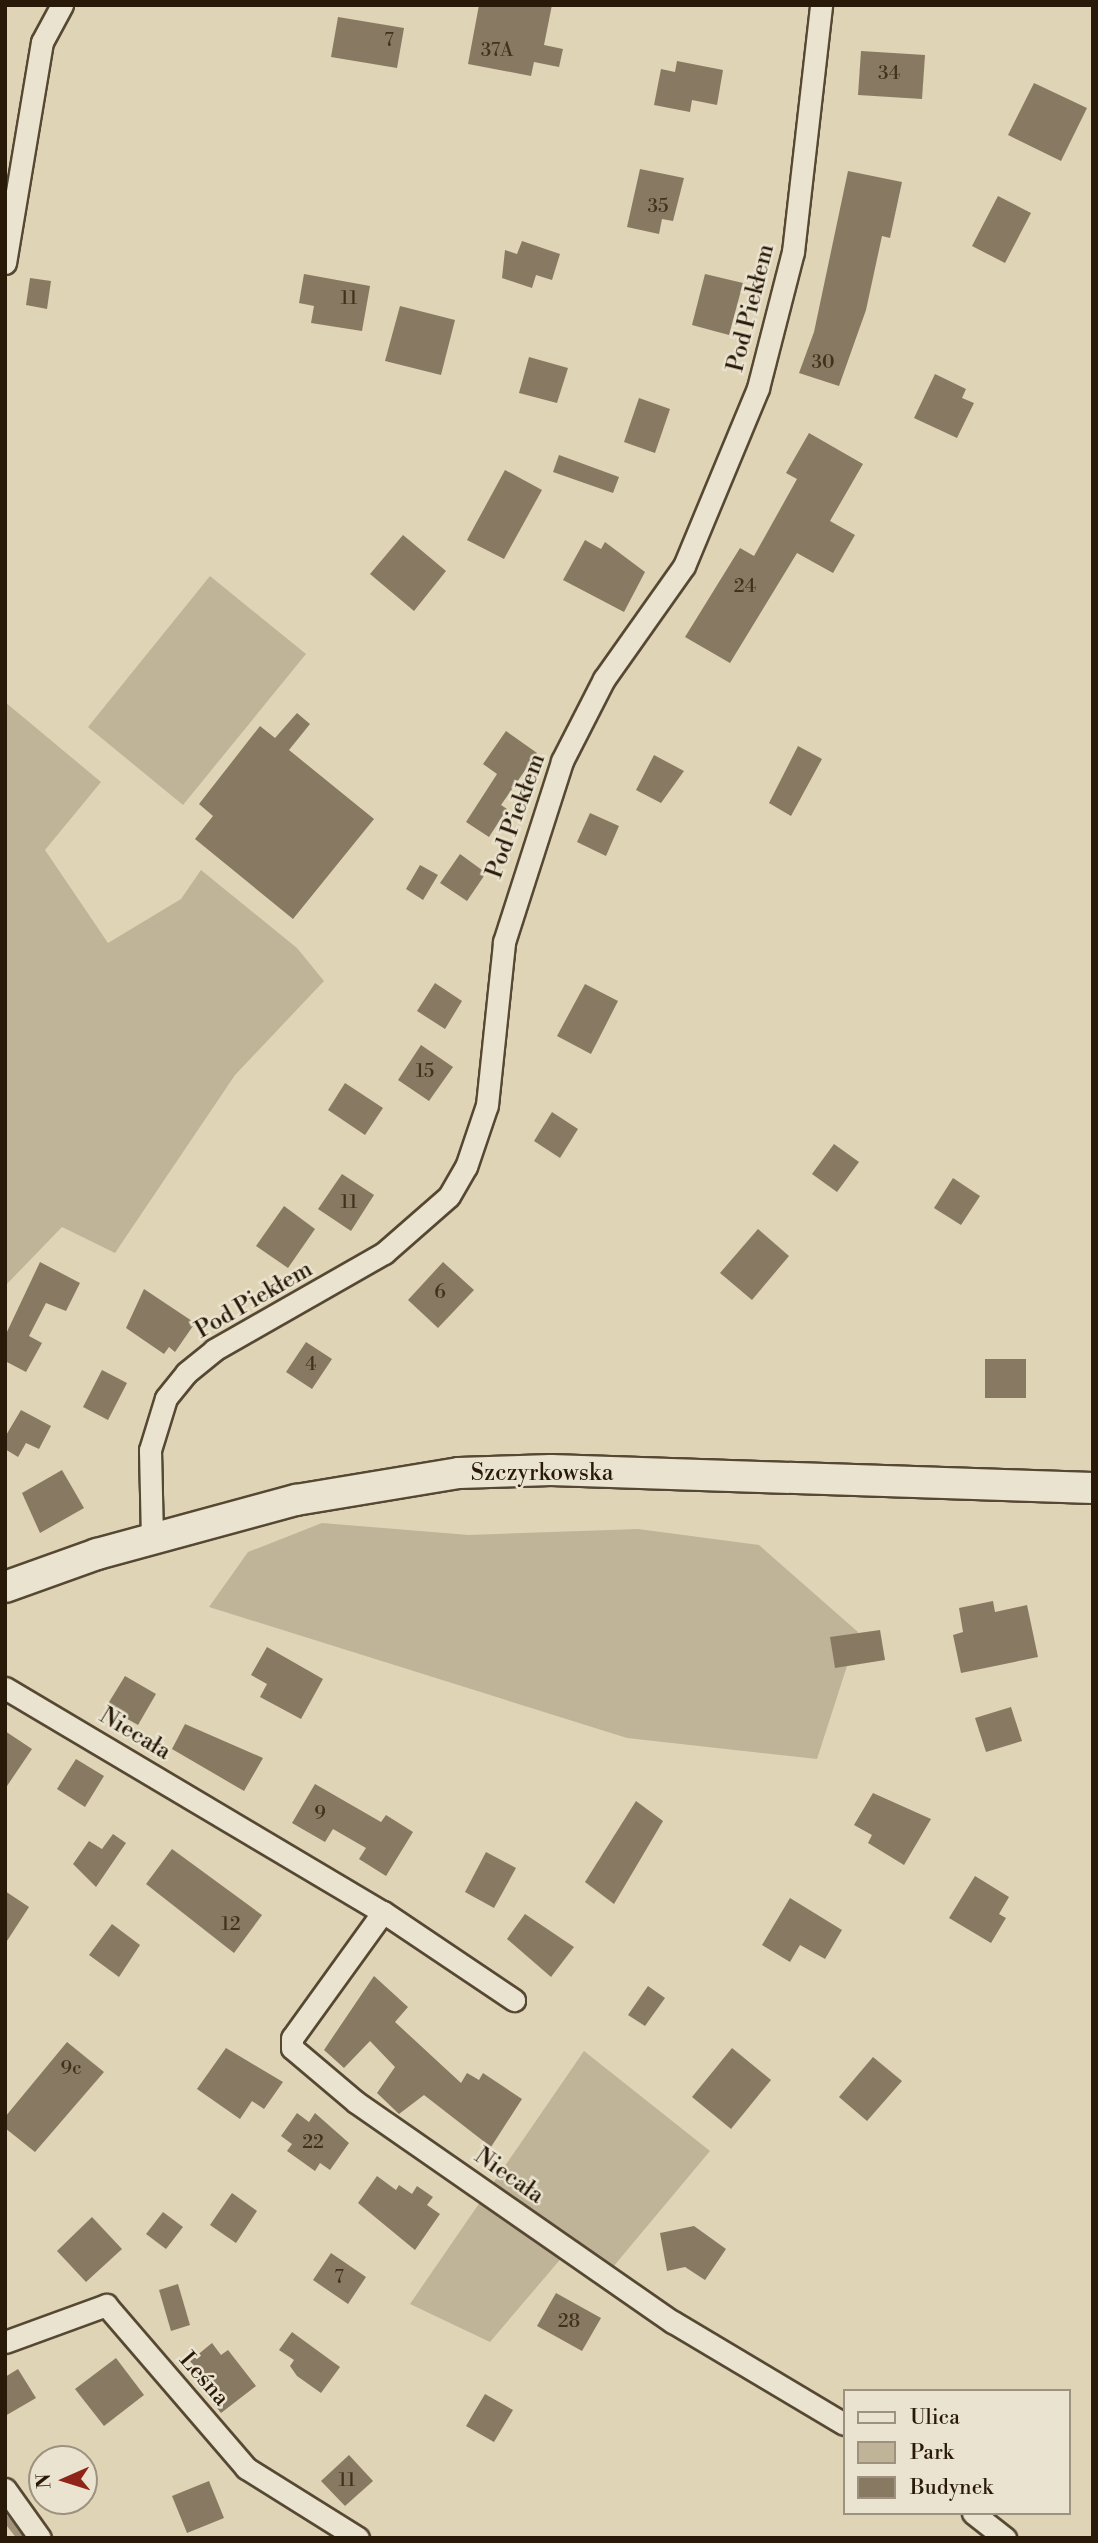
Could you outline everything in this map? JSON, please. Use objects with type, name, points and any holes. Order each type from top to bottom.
[{"type":"main road","name":"Szczyrkowska","points":[[5,1587],[152,1538],[327,1493],[471,1472],[1093,1488]]},
{"type":"street","points":[[5,263],[42,42],[62,5]]},
{"type":"street","name":"Pod Piekłem","points":[[152,1538],[149,1480],[155,1425],[186,1373],[243,1333],[384,1253],[449,1196],[466,1167],[487,1105],[504,942],[562,761],[604,679],[684,566],[758,387],[793,252],[821,5]]},
{"type":"street","name":"Niecała","points":[[5,1688],[383,1912],[514,2000]]},
{"type":"street","name":"Niecała","points":[[383,1912],[292,2038],[292,2048],[356,2102],[673,2322],[842,2423]]},
{"type":"street","name":"Leśna","points":[[5,2342],[106,2305],[246,2468],[358,2538]]},
{"type":"street","points":[[5,2489],[40,2538]]},
{"type":"street","points":[[976,2515],[1005,2538]]},
{"type":"green space","points":[[210,576],[306,654],[183,805],[88,727]]},
{"type":"green space","points":[[5,702],[101,782],[45,850],[108,943],[181,899],[201,870],[297,948],[324,981],[235,1075],[115,1253],[62,1227],[5,1286]]},
{"type":"green space","points":[[322,1523],[469,1535],[638,1529],[759,1545],[858,1632],[817,1759],[627,1738],[209,1607],[248,1552]]},
{"type":"green space","points":[[584,2051],[710,2151],[613,2267],[564,2255],[490,2342],[410,2304]]},
{"type":"building","points":[[479,5],[552,5],[544,45],[563,49],[559,67],[534,62],[531,76],[468,64]]},
{"type":"building","points":[[338,17],[404,28],[397,68],[331,57]]},
{"type":"building","points":[[861,51],[925,55],[922,99],[858,95]]},
{"type":"building","points":[[677,61],[723,70],[717,105],[692,100],[690,112],[654,105],[661,69],[675,72]]},
{"type":"building","points":[[1034,83],[1087,108],[1061,161],[1008,135]]},
{"type":"building","points":[[640,169],[684,178],[673,221],[662,219],[659,234],[627,227]]},
{"type":"building","points":[[848,171],[902,182],[890,238],[882,236],[866,310],[839,386],[799,373],[814,332]]},
{"type":"building","points":[[998,196],[1031,213],[1005,263],[972,246]]},
{"type":"building","points":[[522,241],[560,254],[552,280],[536,275],[532,288],[502,278],[505,250],[517,254]]},
{"type":"building","points":[[304,274],[370,286],[362,331],[311,323],[314,306],[299,303]]},
{"type":"building","points":[[705,274],[743,283],[729,335],[692,325]]},
{"type":"building","points":[[30,278],[51,281],[47,309],[26,305]]},
{"type":"building","points":[[400,306],[455,320],[441,375],[385,361]]},
{"type":"building","points":[[529,357],[568,368],[557,403],[519,393]]},
{"type":"building","points":[[935,374],[966,389],[962,398],[974,403],[957,438],[914,418]]},
{"type":"building","points":[[639,398],[670,409],[655,453],[624,442]]},
{"type":"building","points":[[809,433],[863,464],[830,521],[855,535],[833,573],[797,553],[730,663],[685,637],[740,548],[754,556],[797,479],[786,473]]},
{"type":"building","points":[[559,455],[619,477],[613,493],[553,472]]},
{"type":"building","points":[[505,470],[542,490],[504,559],[467,540]]},
{"type":"building","points":[[403,535],[446,571],[414,611],[370,574]]},
{"type":"building","points":[[585,540],[601,549],[605,542],[645,572],[624,612],[563,580]]},
{"type":"building","points":[[297,713],[310,724],[289,750],[374,819],[293,919],[195,839],[213,816],[199,804],[260,726],[275,738]]},
{"type":"building","points":[[506,731],[537,753],[501,805],[507,809],[489,837],[466,822],[497,774],[483,764]]},
{"type":"building","points":[[798,746],[822,759],[791,816],[769,803]]},
{"type":"building","points":[[654,755],[684,771],[661,803],[636,790]]},
{"type":"building","points":[[590,813],[619,826],[606,856],[577,842]]},
{"type":"building","points":[[460,854],[486,873],[467,901],[440,883]]},
{"type":"building","points":[[420,865],[438,875],[423,900],[406,889]]},
{"type":"building","points":[[435,983],[462,1001],[445,1029],[417,1011]]},
{"type":"building","points":[[585,984],[618,1001],[591,1054],[557,1036]]},
{"type":"building","points":[[421,1045],[453,1067],[429,1101],[398,1080]]},
{"type":"building","points":[[345,1083],[383,1108],[365,1135],[328,1110]]},
{"type":"building","points":[[552,1112],[578,1129],[560,1158],[534,1141]]},
{"type":"building","points":[[834,1144],[859,1162],[837,1192],[812,1174]]},
{"type":"building","points":[[342,1174],[374,1195],[351,1231],[318,1209]]},
{"type":"building","points":[[953,1178],[980,1196],[961,1225],[934,1208]]},
{"type":"building","points":[[284,1206],[315,1229],[288,1268],[256,1246]]},
{"type":"building","points":[[758,1229],[789,1256],[752,1300],[720,1273]]},
{"type":"building","points":[[40,1262],[80,1283],[66,1311],[46,1303],[29,1336],[42,1343],[26,1372],[5,1361],[5,1336]]},
{"type":"building","points":[[443,1262],[474,1290],[438,1328],[408,1300]]},
{"type":"building","points":[[144,1289],[195,1323],[175,1352],[169,1347],[164,1354],[126,1328]]},
{"type":"building","points":[[306,1342],[332,1359],[312,1389],[286,1372]]},
{"type":"building","points":[[985,1359],[1026,1359],[1026,1398],[985,1398]]},
{"type":"building","points":[[102,1370],[127,1383],[108,1420],[83,1407]]},
{"type":"building","points":[[21,1410],[51,1426],[39,1449],[26,1443],[18,1457],[5,1449],[5,1437]]},
{"type":"building","points":[[62,1470],[84,1508],[40,1533],[22,1493]]},
{"type":"building","points":[[993,1601],[995,1612],[1027,1605],[1038,1657],[961,1673],[953,1635],[963,1632],[959,1608]]},
{"type":"building","points":[[880,1630],[885,1660],[835,1668],[830,1637]]},
{"type":"building","points":[[267,1647],[323,1679],[301,1719],[260,1697],[267,1684],[251,1675]]},
{"type":"building","points":[[125,1676],[156,1694],[138,1725],[106,1707]]},
{"type":"building","points":[[1011,1707],[1022,1741],[986,1752],[975,1718]]},
{"type":"building","points":[[185,1724],[263,1758],[244,1791],[172,1749]]},
{"type":"building","points":[[5,1731],[32,1749],[5,1789]]},
{"type":"building","points":[[76,1759],[104,1776],[85,1807],[57,1789]]},
{"type":"building","points":[[315,1784],[381,1822],[386,1815],[413,1832],[386,1876],[359,1859],[366,1848],[333,1829],[325,1842],[292,1823]]},
{"type":"building","points":[[873,1793],[931,1819],[904,1865],[868,1843],[872,1835],[854,1825]]},
{"type":"building","points":[[636,1801],[663,1821],[614,1904],[585,1882]]},
{"type":"building","points":[[113,1834],[126,1843],[96,1887],[73,1864],[89,1841],[102,1849]]},
{"type":"building","points":[[172,1849],[262,1915],[234,1953],[146,1884]]},
{"type":"building","points":[[486,1852],[516,1868],[494,1908],[465,1892]]},
{"type":"building","points":[[975,1876],[1009,1897],[999,1914],[1006,1918],[991,1943],[949,1918]]},
{"type":"building","points":[[5,1891],[29,1907],[5,1944]]},
{"type":"building","points":[[790,1898],[842,1930],[825,1959],[800,1945],[790,1962],[762,1945]]},
{"type":"building","points":[[525,1914],[574,1947],[551,1977],[507,1939]]},
{"type":"building","points":[[112,1924],[140,1945],[119,1977],[89,1955]]},
{"type":"building","points":[[374,1976],[408,2007],[395,2022],[461,2083],[467,2073],[479,2080],[483,2073],[522,2099],[491,2147],[424,2095],[399,2114],[377,2093],[395,2067],[370,2041],[344,2068],[324,2050]]},
{"type":"building","points":[[648,1986],[665,1998],[645,2026],[628,2015]]},
{"type":"building","points":[[67,2042],[104,2072],[35,2152],[5,2128],[5,2117]]},
{"type":"building","points":[[226,2048],[283,2082],[264,2109],[252,2101],[240,2119],[197,2089]]},
{"type":"building","points":[[732,2048],[771,2080],[731,2129],[692,2097]]},
{"type":"building","points":[[873,2057],[902,2081],[867,2121],[839,2097]]},
{"type":"building","points":[[297,2113],[309,2122],[315,2113],[349,2143],[330,2170],[320,2163],[315,2171],[287,2151],[292,2144],[281,2136]]},
{"type":"building","points":[[377,2176],[396,2190],[399,2185],[412,2194],[417,2186],[433,2197],[427,2205],[440,2214],[415,2250],[358,2203]]},
{"type":"building","points":[[232,2193],[257,2211],[236,2243],[210,2225]]},
{"type":"building","points":[[163,2212],[183,2227],[166,2249],[146,2234]]},
{"type":"building","points":[[92,2217],[122,2249],[86,2282],[57,2251]]},
{"type":"building","points":[[694,2226],[726,2249],[705,2280],[685,2267],[667,2271],[660,2233]]},
{"type":"building","points":[[331,2253],[366,2277],[348,2304],[313,2280]]},
{"type":"building","points":[[178,2284],[190,2325],[171,2331],[159,2290]]},
{"type":"building","points":[[556,2293],[601,2318],[582,2351],[537,2326]]},
{"type":"building","points":[[292,2332],[340,2367],[321,2393],[297,2376],[290,2366],[294,2360],[279,2350]]},
{"type":"building","points":[[212,2343],[221,2355],[228,2350],[256,2386],[221,2413],[193,2377],[199,2373],[190,2361]]},
{"type":"building","points":[[116,2358],[144,2395],[104,2426],[75,2389]]},
{"type":"building","points":[[18,2369],[36,2398],[5,2416],[5,2377]]},
{"type":"building","points":[[485,2394],[513,2410],[494,2442],[466,2426]]},
{"type":"building","points":[[349,2455],[373,2481],[345,2506],[321,2481]]},
{"type":"building","points":[[209,2481],[224,2518],[187,2533],[172,2496]]},
{"type":"waterway","points":[[5,2518],[19,2536]]}]
